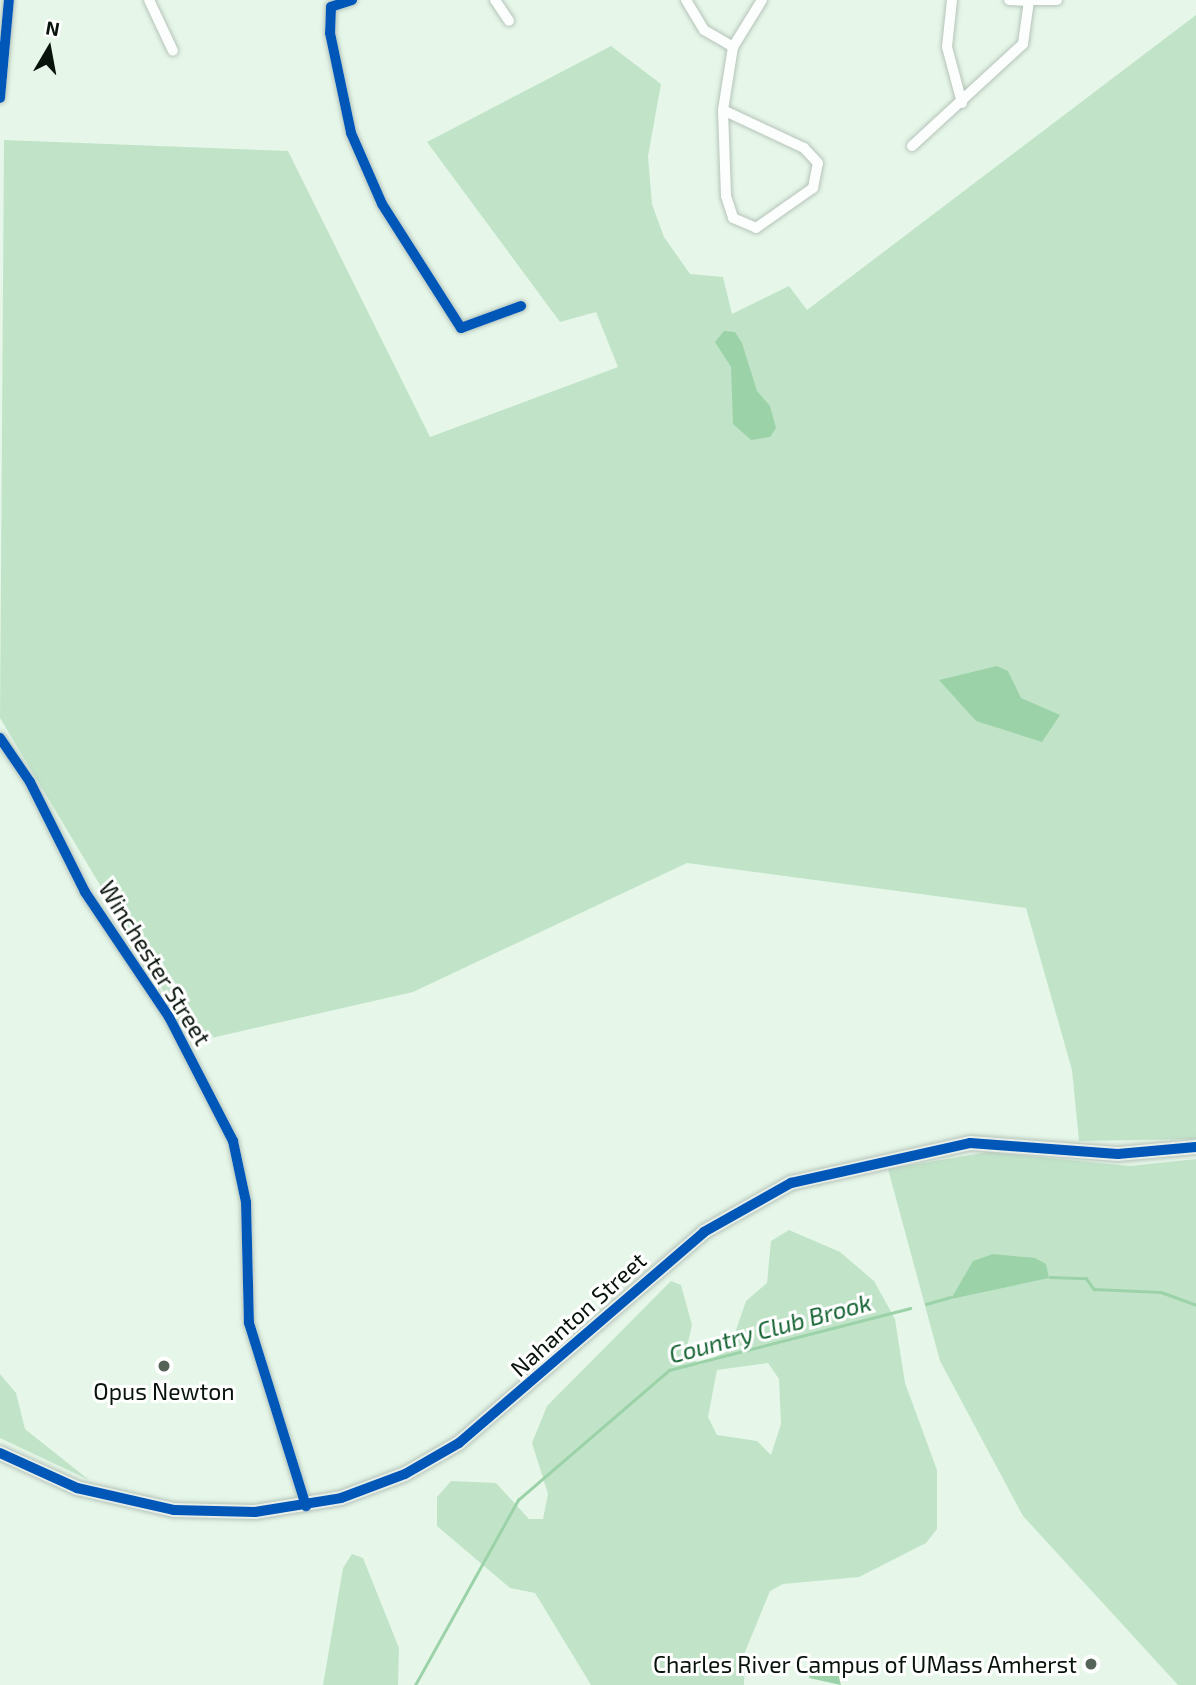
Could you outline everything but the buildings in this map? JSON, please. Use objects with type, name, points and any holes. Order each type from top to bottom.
[{"type":"main road","name":"Nahanton Street","points":[[0,1453],[67,1484],[145,1506],[220,1513],[306,1506],[385,1483],[458,1443],[704,1232],[791,1183],[970,1143],[1118,1154],[1196,1147]]},
{"type":"street","points":[[149,0],[173,51]]},
{"type":"street","points":[[352,0],[331,7],[331,41],[351,133],[382,204],[461,328],[521,306]]},
{"type":"street","points":[[495,0],[509,21]]},
{"type":"street","points":[[686,0],[704,30],[733,47]]},
{"type":"street","points":[[723,110],[804,148],[818,163],[813,188],[756,228],[733,218],[726,196],[723,110],[733,47],[762,0]]},
{"type":"street","points":[[952,0],[947,47],[962,103]]},
{"type":"street","points":[[1009,0],[1057,0]]},
{"type":"street","points":[[912,146],[962,103],[1023,44],[1029,0]]},
{"type":"street","points":[[0,98],[6,3]]},
{"type":"street","name":"Winchester Street","points":[[0,738],[30,782],[85,892],[169,1017],[233,1141],[246,1202],[249,1323],[306,1506]]},
{"type":"shaded area","points":[[1196,15],[1196,1139],[1079,1141],[1072,1070],[1026,908],[687,863],[413,992],[194,1042],[0,718],[4,140],[288,151],[430,437],[618,367],[596,312],[560,322],[427,142],[611,46],[661,84],[648,156],[652,204],[664,237],[690,274],[723,277],[732,314],[789,286],[807,310]]},
{"type":"shaded area","points":[[724,331],[735,332],[742,343],[757,391],[770,406],[776,428],[770,437],[751,440],[733,424],[731,367],[715,342]]},
{"type":"shaded area","points":[[997,666],[1008,671],[1021,698],[1060,715],[1042,742],[976,721],[939,680]]},
{"type":"shaded area","points":[[988,1152],[1130,1166],[1196,1159],[1196,1685],[1178,1685],[1023,1516],[940,1361],[888,1169]]},
{"type":"shaded area","points":[[789,1230],[840,1252],[874,1281],[895,1319],[905,1383],[937,1470],[937,1529],[926,1543],[859,1577],[783,1584],[770,1591],[745,1652],[744,1685],[591,1685],[535,1593],[510,1588],[437,1526],[437,1497],[451,1481],[496,1483],[529,1519],[543,1519],[548,1494],[532,1443],[547,1406],[671,1281],[681,1285],[692,1325],[686,1351],[699,1365],[729,1350],[746,1301],[767,1283],[771,1241]],"holes":[[[768,1363],[779,1379],[781,1424],[771,1455],[757,1441],[717,1435],[708,1417],[717,1370]]]},
{"type":"shaded area","points":[[993,1254],[1035,1258],[1046,1264],[1049,1278],[951,1299],[973,1261]]},
{"type":"shaded area","points":[[0,1374],[16,1393],[25,1429],[89,1480],[0,1438]]},
{"type":"shaded area","points":[[352,1554],[363,1558],[399,1648],[398,1685],[323,1685],[343,1568]]},
{"type":"shaded area","points":[[813,1665],[837,1670],[841,1685],[809,1678]]},
{"type":"waterway","name":"Country Club Brook","points":[[1050,1277],[1086,1278],[1094,1289],[1161,1292],[1196,1305]]},
{"type":"waterway","name":"Country Club Brook","points":[[926,1304],[950,1297]]},
{"type":"waterway","name":"Country Club Brook","points":[[415,1685],[518,1500],[669,1370],[910,1308]]},
{"type":"cycle path","points":[[0,98],[9,0]]},
{"type":"cycle path","points":[[352,0],[331,7],[330,33],[351,133],[382,204],[461,328],[521,306]]},
{"type":"cycle path","points":[[0,738],[30,782],[85,892],[169,1017],[233,1141],[246,1202],[249,1323],[306,1506]]},
{"type":"cycle path","points":[[0,1453],[77,1488],[174,1510],[255,1512],[341,1498],[405,1474],[459,1443],[704,1232],[791,1183],[970,1143],[1118,1154],[1196,1147]]},
{"type":"place","name":"Opus Newton","points":[[164,1366]]},
{"type":"place","name":"Charles River Campus of UMass Amherst","points":[[1091,1664]]}]
